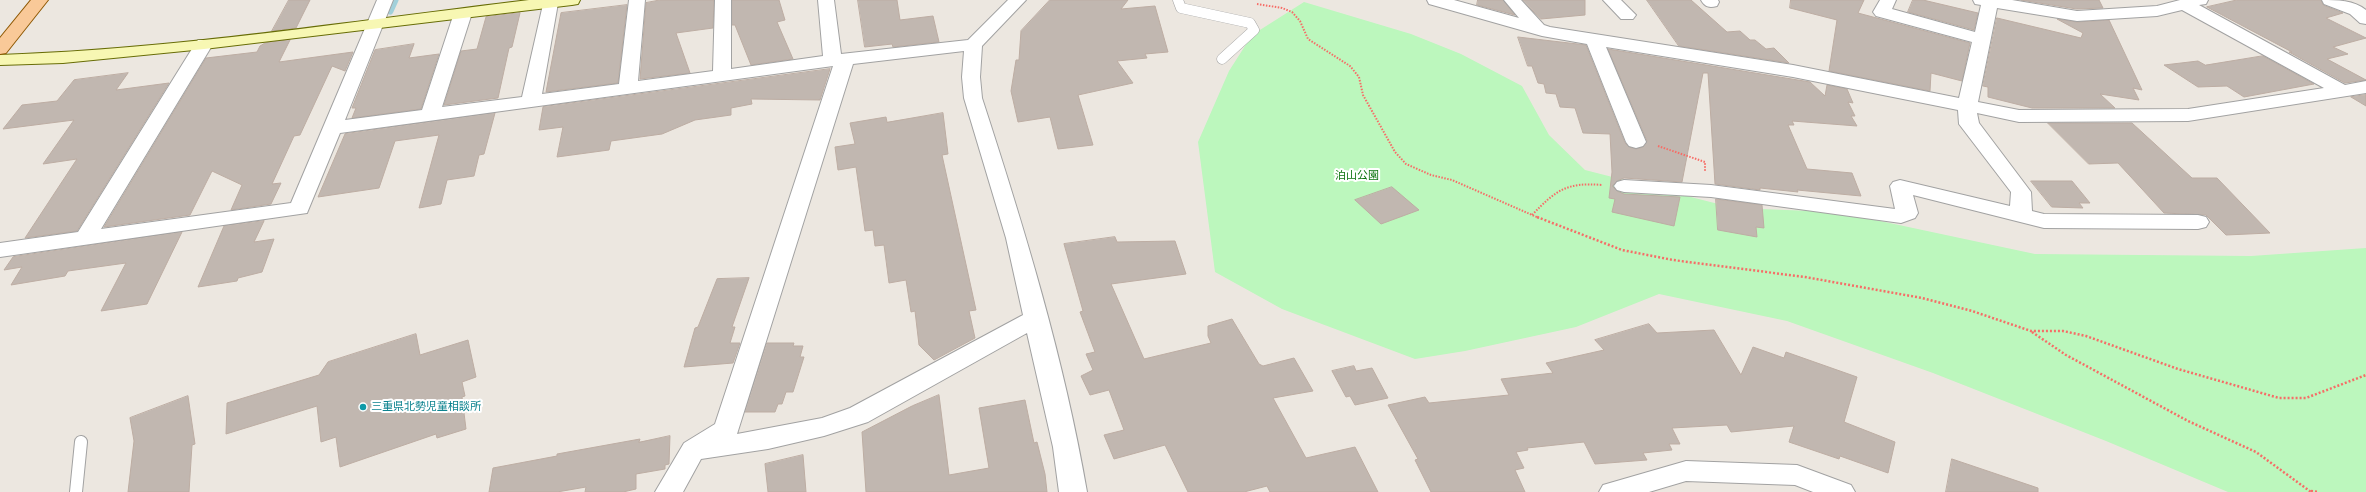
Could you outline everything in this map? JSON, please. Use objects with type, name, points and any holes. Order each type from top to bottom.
[{"type":"main road","points":[[0,49],[40,0]]},
{"type":"street","points":[[0,250],[299,208],[385,0]]},
{"type":"street","points":[[0,60],[63,58],[204,44],[572,0]]},
{"type":"street","points":[[628,88],[637,0]]},
{"type":"street","points":[[722,76],[723,0]]},
{"type":"street","points":[[669,492],[693,450],[726,430],[839,60],[826,0]]},
{"type":"street","points":[[332,128],[839,60],[973,45],[1018,0]]},
{"type":"street","points":[[1435,0],[1536,28],[1595,41],[1793,71],[1967,107],[2019,116],[2188,115],[2290,100],[2341,90],[2366,88]]},
{"type":"street","points":[[1512,0],[1536,28]]},
{"type":"street","points":[[1611,0],[1627,15]]},
{"type":"street","points":[[1888,0],[1882,12],[1982,39]]},
{"type":"street","points":[[2330,0],[2356,10],[2366,19]]},
{"type":"street","points":[[2021,214],[2021,192],[1969,124],[1967,107],[1982,39],[1985,1],[2077,16],[2157,11],[2192,2],[2341,90]]},
{"type":"street","points":[[531,101],[550,2]]},
{"type":"street","points":[[430,115],[463,13]]},
{"type":"street","points":[[1595,41],[1636,142]]},
{"type":"street","points":[[85,238],[204,44]]},
{"type":"street","points":[[973,45],[971,78],[973,98],[1017,238],[1066,447],[1073,492]]},
{"type":"street","points":[[1624,186],[1710,191],[1901,216],[1906,213],[1900,186],[2021,214],[2044,221],[2198,222]]},
{"type":"street","points":[[693,450],[768,439],[824,427],[859,415],[1035,319]]},
{"type":"street","points":[[1613,492],[1686,471],[1797,475],[1841,492]]},
{"type":"lane","points":[[1178,0],[1181,8],[1250,23],[1254,30],[1222,59]]},
{"type":"lane","points":[[76,492],[81,442]]},
{"type":"path","points":[[1250,4],[1292,11],[1300,22],[1308,39],[1350,66],[1359,76],[1363,95],[1387,135],[1395,152],[1406,164],[1431,175],[1452,180],[1532,215],[1622,250],[1673,260],[1805,277],[1922,298],[1972,311],[2032,331],[2072,358],[2188,421],[2256,452],[2311,492],[2318,492]]},
{"type":"path","points":[[1636,142],[1644,142],[1705,162],[1706,179],[1710,191]]},
{"type":"path","points":[[1532,215],[1555,191],[1577,182],[1624,186]]},
{"type":"path","points":[[2032,331],[2063,331],[2086,336],[2178,369],[2279,398],[2306,398],[2366,375]]},
{"type":"green space","name":"泊山公園","points":[[1304,2],[1411,34],[1461,54],[1522,86],[1549,135],[1585,170],[1734,208],[1838,212],[2035,254],[2251,256],[2366,248],[2366,492],[2228,492],[2106,441],[1933,373],[1787,321],[1659,294],[1576,327],[1465,351],[1415,359],[1282,309],[1215,272],[1198,142],[1229,71],[1252,35]]},
{"type":"building","points":[[289,0],[310,0],[296,28],[272,31]]},
{"type":"building","points":[[660,0],[714,0],[713,28],[676,33],[690,73],[640,79],[646,3]]},
{"type":"building","points":[[732,0],[779,0],[785,20],[777,22],[793,59],[751,65],[735,25],[732,25]]},
{"type":"building","points":[[858,0],[897,0],[900,20],[933,16],[939,42],[893,47],[892,44],[865,47]]},
{"type":"building","points":[[1050,0],[1128,0],[1121,9],[1155,6],[1168,52],[1145,54],[1147,58],[1117,61],[1133,83],[1078,95],[1093,145],[1058,149],[1050,117],[1018,122],[1011,91],[1016,60],[1019,60],[1021,31]]},
{"type":"building","points":[[1478,0],[1503,0],[1515,15],[1477,5]]},
{"type":"building","points":[[1523,0],[1585,0],[1585,15],[1541,19]]},
{"type":"building","points":[[1647,0],[1691,0],[1727,32],[1740,31],[1750,40],[1755,40],[1766,49],[1774,48],[1789,63],[1679,46]]},
{"type":"building","points":[[1791,0],[1864,0],[1858,13],[1970,43],[1962,81],[1931,73],[1930,91],[1829,71],[1837,20],[1790,8]]},
{"type":"building","points":[[1913,0],[1923,0],[1978,13],[1974,30],[1908,12]]},
{"type":"building","points":[[2021,0],[2099,0],[2103,8],[2077,9]]},
{"type":"building","points":[[2237,0],[2321,0],[2323,5],[2343,13],[2326,18],[2366,38],[2333,47],[2348,54],[2327,59],[2366,80],[2345,83],[2289,52],[2292,52],[2207,7]]},
{"type":"building","points":[[627,5],[618,83],[546,92],[561,13]]},
{"type":"building","points":[[520,13],[512,47],[509,48],[498,98],[444,105],[461,51],[477,49],[486,17]]},
{"type":"building","points":[[1997,18],[2081,38],[2083,33],[2057,19],[2077,22],[2109,20],[2142,90],[2133,88],[2139,100],[2100,94],[2115,108],[2032,108],[1988,97],[1988,87],[1983,86]]},
{"type":"building","points":[[1518,37],[1586,45],[1625,143],[1629,147],[1636,149],[1643,147],[1647,141],[1608,49],[1810,82],[1825,96],[1827,85],[1847,89],[1853,103],[1848,102],[1855,116],[1851,116],[1857,126],[1792,121],[1794,125],[1788,125],[1807,169],[1852,173],[1861,196],[1797,190],[1798,192],[1760,188],[1760,190],[1715,184],[1708,73],[1703,73],[1682,182],[1624,178],[1617,181],[1612,186],[1617,191],[1624,194],[1680,197],[1674,226],[1612,212],[1615,199],[1609,198],[1612,172],[1610,134],[1583,133],[1575,108],[1560,107],[1556,94],[1546,93],[1544,84],[1538,83],[1532,66],[1528,66]]},
{"type":"building","points":[[290,40],[279,62],[353,52],[345,71],[332,66],[300,135],[294,136],[272,184],[281,183],[271,204],[231,210],[242,185],[212,171],[190,215],[104,227],[206,58],[257,52],[260,46],[265,43]]},
{"type":"building","points":[[414,44],[409,58],[439,54],[421,109],[352,118],[356,108],[352,108],[375,50]]},
{"type":"building","points":[[2263,56],[2314,84],[2244,97],[2227,86],[2198,87],[2164,65],[2198,61],[2205,65]]},
{"type":"building","points":[[830,69],[820,100],[751,99],[752,104],[731,108],[731,115],[695,120],[662,134],[611,141],[609,150],[557,157],[563,127],[539,130],[543,107]]},
{"type":"building","points":[[128,73],[116,90],[169,83],[77,231],[25,238],[77,159],[43,164],[74,120],[3,129],[22,105],[57,101],[74,80]]},
{"type":"building","points":[[2366,95],[2366,106],[2351,97]]},
{"type":"building","points":[[495,113],[484,154],[479,155],[474,176],[447,180],[441,204],[419,208],[439,135],[395,141],[379,188],[318,197],[345,134]]},
{"type":"building","points":[[943,113],[948,154],[942,155],[976,310],[969,311],[975,338],[934,360],[919,345],[915,311],[911,312],[906,280],[889,283],[884,245],[875,246],[873,230],[865,231],[856,167],[838,170],[835,147],[855,144],[850,123],[886,117],[887,122]]},
{"type":"building","points":[[2048,123],[2132,123],[2192,178],[2217,178],[2270,233],[2226,235],[2206,215],[2164,213],[2118,163],[2089,164]]},
{"type":"building","points":[[2031,181],[2072,181],[2090,203],[2079,203],[2083,208],[2052,207]]},
{"type":"building","points":[[1392,187],[1419,210],[1381,224],[1355,200]]},
{"type":"building","points":[[1716,199],[1762,205],[1764,228],[1756,227],[1757,237],[1718,230]]},
{"type":"building","points":[[264,221],[254,242],[274,239],[262,272],[238,278],[237,281],[198,287],[224,226]]},
{"type":"building","points":[[182,232],[147,304],[101,311],[126,263],[68,271],[65,276],[11,285],[22,267],[4,270],[13,257]]},
{"type":"building","points":[[1115,237],[1117,242],[1175,241],[1186,274],[1111,284],[1144,359],[1211,343],[1208,336],[1208,326],[1232,319],[1259,364],[1263,366],[1294,358],[1313,391],[1273,398],[1306,458],[1355,447],[1378,492],[1270,492],[1267,486],[1244,492],[1188,492],[1165,445],[1114,459],[1104,435],[1124,430],[1109,390],[1090,395],[1081,376],[1093,370],[1086,354],[1095,352],[1080,312],[1083,311],[1064,244]]},
{"type":"building","points":[[749,278],[732,327],[735,327],[730,343],[740,343],[733,363],[684,367],[695,328],[698,327],[717,279]]},
{"type":"building","points":[[1649,324],[1657,333],[1714,330],[1741,375],[1753,347],[1784,358],[1786,352],[1857,377],[1844,422],[1895,442],[1888,473],[1840,456],[1839,459],[1789,442],[1794,426],[1731,432],[1727,425],[1672,428],[1680,444],[1669,444],[1672,450],[1643,453],[1647,460],[1595,464],[1584,442],[1527,448],[1528,450],[1516,452],[1524,468],[1515,470],[1525,492],[1431,492],[1415,460],[1418,459],[1388,405],[1425,397],[1429,403],[1509,395],[1501,379],[1553,373],[1546,363],[1604,350],[1595,340]]},
{"type":"building","points":[[416,334],[420,355],[468,340],[476,377],[462,382],[465,396],[462,397],[466,429],[437,438],[436,434],[340,467],[336,437],[321,442],[317,406],[226,434],[227,403],[319,375],[328,362]]},
{"type":"building","points":[[767,343],[794,343],[793,346],[803,346],[800,357],[804,357],[793,392],[786,392],[782,404],[778,404],[775,412],[745,412]]},
{"type":"building","points":[[1354,366],[1356,371],[1372,368],[1388,398],[1355,405],[1350,396],[1346,397],[1332,371]]},
{"type":"building","points":[[939,395],[949,475],[989,468],[979,408],[1025,400],[1034,443],[1037,442],[1045,474],[1047,492],[866,492],[862,432],[912,406]]},
{"type":"building","points":[[188,396],[195,444],[192,445],[189,492],[128,492],[134,441],[130,418]]},
{"type":"building","points":[[670,436],[669,464],[665,465],[665,469],[636,474],[636,489],[623,492],[585,492],[586,487],[557,492],[489,492],[493,468],[557,456],[557,454],[640,439],[639,442]]},
{"type":"building","points":[[803,455],[806,492],[768,492],[765,464]]},
{"type":"building","points":[[1952,459],[2038,488],[2038,492],[1946,492]]},
{"type":"waterway","points":[[390,11],[395,0]]},
{"type":"place","name":"三重県北勢児童相談所","points":[[363,407]]}]
